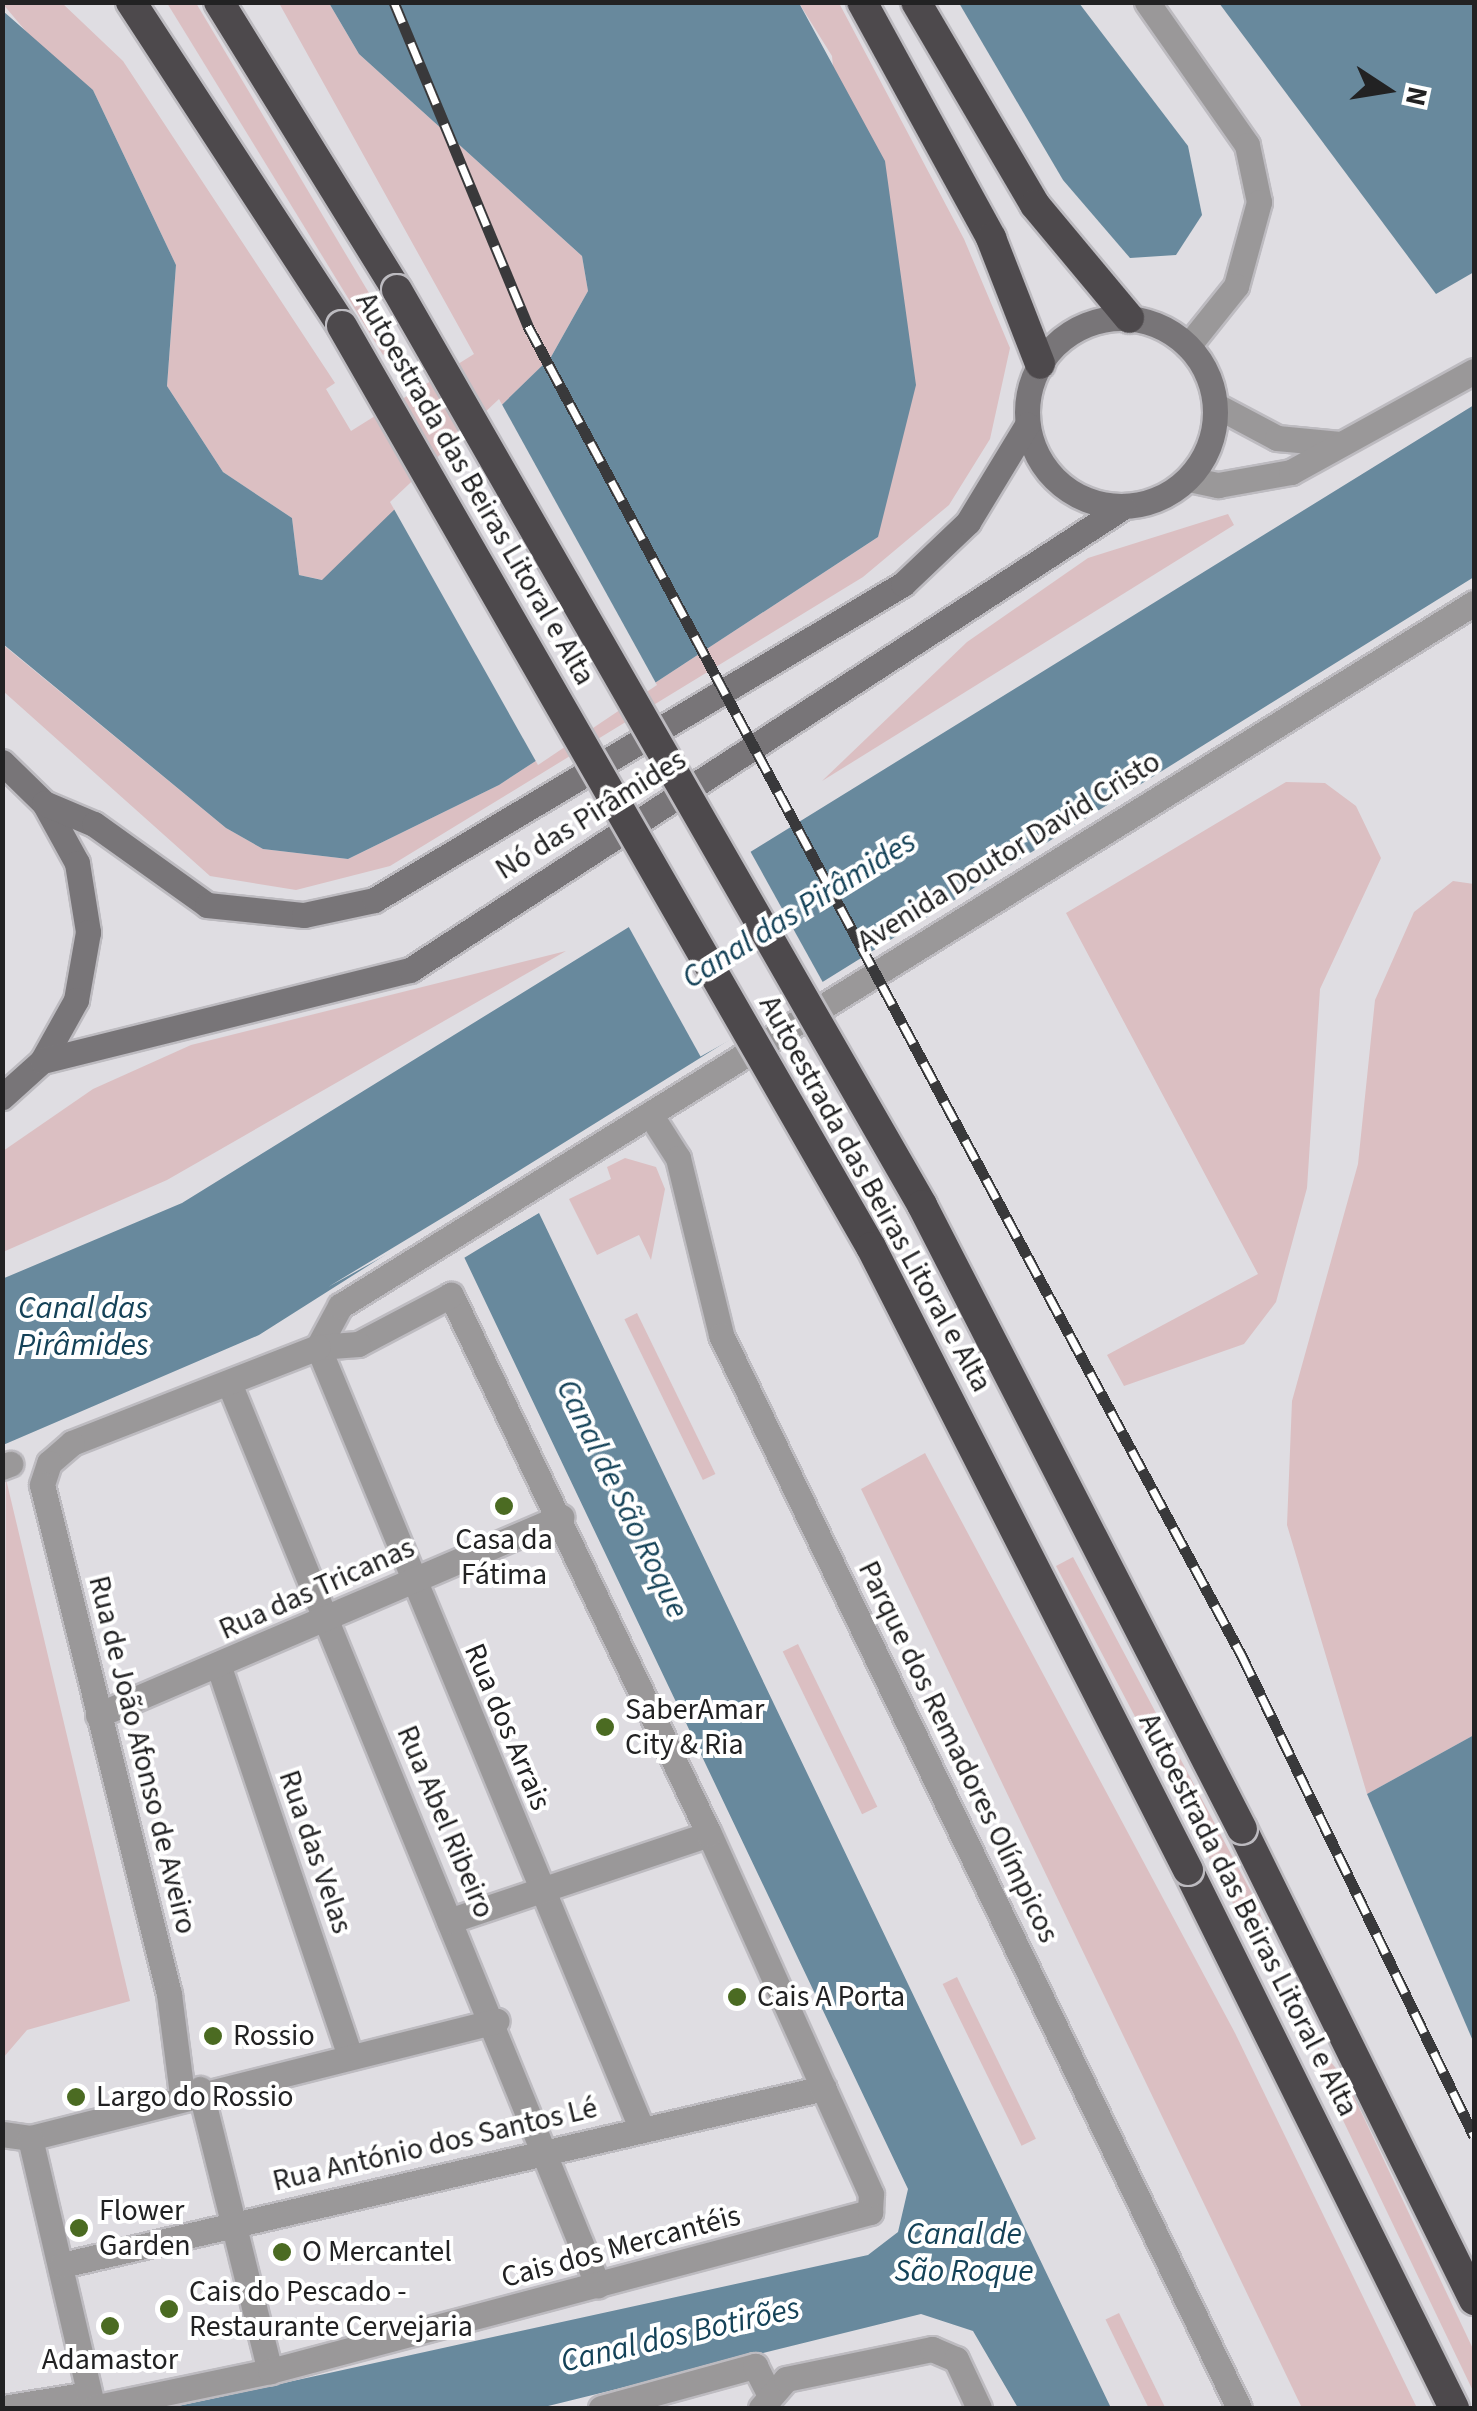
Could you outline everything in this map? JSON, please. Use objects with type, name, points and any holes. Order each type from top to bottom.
[{"type":"highway","points":[[102,2],[152,35]]},
{"type":"highway","name":"Autoestrada das Beiras Litoral e Alta","points":[[130,2],[342,326],[871,1247],[1188,1870],[1454,2408]]},
{"type":"highway","name":"Autoestrada das Beiras Litoral e Alta","points":[[220,2],[397,290],[922,1206],[1242,1829],[1474,2300]]},
{"type":"highway","points":[[244,2],[262,70]]},
{"type":"highway","points":[[862,2],[991,238],[1040,364]]},
{"type":"highway","points":[[916,2],[1035,205],[1129,318]]},
{"type":"main road","points":[[1040,364],[1090,322],[1129,318],[1188,346],[1215,405],[1206,454],[1189,479]]},
{"type":"main road","name":"Nó das Pirâmides","points":[[44,802],[94,824],[207,906],[304,915],[374,900],[903,584],[968,522],[1027,425],[1040,364]]},
{"type":"main road","name":"Nó das Pirâmides","points":[[1027,425],[1053,479],[1078,497],[1123,506]]},
{"type":"main road","name":"Nó das Pirâmides","points":[[42,1061],[410,970],[1123,506],[1164,497],[1189,479]]},
{"type":"main road","points":[[2,762],[44,802],[77,864],[88,932],[76,1000],[42,1061],[2,1097]]},
{"type":"street","points":[[1147,2],[1247,145],[1259,202],[1236,286],[1188,346]]},
{"type":"street","points":[[1189,479],[1218,485],[1291,472],[1474,371]]},
{"type":"street","points":[[1215,405],[1277,438],[1340,444]]},
{"type":"street","name":"Avenida Doutor David Cristo","points":[[318,1347],[340,1306],[1474,604]]},
{"type":"street","name":"Parque dos Remadores Olímpicos","points":[[650,1114],[678,1158],[721,1335],[1239,2408]]},
{"type":"street","points":[[228,1383],[318,1347],[358,1344],[452,1295],[709,1834],[824,2088]]},
{"type":"street","name":"Rua dos Arrais","points":[[318,1347],[412,1584],[642,2130]]},
{"type":"street","name":"Rua de João Afonso de Aveiro","points":[[228,1383],[72,1442],[42,1485],[191,2092],[238,2226],[270,2371]]},
{"type":"street","name":"Rua Abel Ribeiro","points":[[228,1383],[549,2150],[598,2286]]},
{"type":"street","name":"Rua das Tricanas","points":[[98,1715],[328,1624],[560,1517]]},
{"type":"street","name":"Rua das Velas","points":[[219,1667],[350,2057]]},
{"type":"street","points":[[450,1921],[709,1834]]},
{"type":"street","points":[[2,2134],[30,2138],[191,2092],[496,2021]]},
{"type":"street","name":"Rua António dos Santos Lé","points":[[62,2265],[824,2088]]},
{"type":"street","name":"Cais dos Mercantéis","points":[[3,2408],[92,2404],[270,2371],[870,2212],[824,2088]]},
{"type":"street","points":[[30,2138],[92,2404]]},
{"type":"street","points":[[770,2404],[786,2379],[932,2349],[956,2359],[980,2408]]},
{"type":"street","points":[[601,2408],[755,2366],[770,2404]]},
{"type":"shaded area","points":[[2,3],[62,3],[123,61],[335,383],[326,389],[351,431],[474,354],[279,3],[329,3],[359,54],[582,256],[588,291],[551,357],[323,580],[299,575],[292,518],[223,472],[167,386],[176,265],[93,90],[46,55]]},
{"type":"shaded area","points":[[167,3],[196,3],[400,345],[383,355]]},
{"type":"shaded area","points":[[799,3],[839,3],[964,239],[1010,348],[990,439],[949,505],[863,577],[390,866],[296,890],[210,876],[3,691],[2,644],[226,828],[263,849],[348,859],[499,785],[878,537],[832,56]]},
{"type":"shaded area","points":[[1228,514],[1234,525],[822,781],[967,642],[1088,558]]},
{"type":"shaded area","points":[[1286,782],[1325,783],[1356,806],[1381,858],[1320,989],[1307,1188],[1276,1302],[1244,1344],[1124,1386],[1107,1355],[1258,1274],[1066,913]]},
{"type":"shaded area","points":[[1453,881],[1474,884],[1474,1735],[1367,1794],[1287,1525],[1292,1401],[1358,1164],[1375,1000],[1414,912]]},
{"type":"shaded area","points":[[566,951],[167,1180],[3,1252],[3,1151],[93,1089],[191,1045]]},
{"type":"shaded area","points":[[625,1158],[656,1167],[665,1189],[651,1260],[639,1235],[597,1255],[569,1199],[611,1179],[607,1167]]},
{"type":"shaded area","points":[[637,1313],[715,1474],[703,1480],[624,1319]]},
{"type":"shaded area","points":[[925,1453],[1235,2033],[1417,2408],[1302,2408],[861,1489]]},
{"type":"shaded area","points":[[6,1479],[130,2001],[27,2030],[3,2058]]},
{"type":"shaded area","points":[[1073,1557],[1256,1901],[1275,1958],[1237,1911],[1056,1566]]},
{"type":"shaded area","points":[[798,1644],[877,1807],[862,1814],[783,1651]]},
{"type":"shaded area","points":[[957,1977],[1036,2139],[1022,2146],[943,1984]]},
{"type":"shaded area","points":[[1317,2046],[1346,2080],[1474,2351],[1474,2393],[1328,2089]]},
{"type":"shaded area","points":[[1119,2313],[1165,2408],[1149,2408],[1106,2320]]},
{"type":"water","points":[[329,3],[799,3],[885,161],[916,385],[878,537],[499,785],[348,859],[263,849],[226,828],[3,644],[3,11],[93,90],[176,265],[167,386],[223,472],[292,518],[299,575],[322,580],[551,357],[588,291],[582,256],[359,54]]},
{"type":"water","points":[[959,3],[1079,3],[1188,146],[1202,215],[1176,255],[1130,258],[1063,180]]},
{"type":"water","points":[[1219,3],[1474,3],[1474,272],[1436,294]]},
{"type":"water","name":"Canal das Pirâmides","points":[[1474,405],[1474,577],[467,1203],[488,1243],[539,1213],[1111,2408],[1018,2408],[973,2331],[921,2314],[540,2408],[169,2408],[868,2255],[898,2232],[908,2189],[445,1217],[259,1335],[3,1445],[2,1279],[182,1203]]},
{"type":"water","points":[[1474,1735],[1474,2041],[1473,2041],[1367,1794]]},
{"type":"pier","points":[[499,399],[657,685],[538,765],[390,502]]},
{"type":"pier","points":[[749,849],[826,987],[701,1057],[624,918]]},
{"type":"pier","points":[[568,1142],[473,1205],[490,1237],[543,1210],[459,1261],[442,1224],[328,1287]]},
{"type":"railway","points":[[394,2],[528,326],[1242,1656],[1474,2136]]},
{"type":"place","name":"Casa da Fátima","points":[[504,1506]]},
{"type":"place","name":"SaberAmar City & Ria","points":[[605,1727]]},
{"type":"place","name":"Cais A Porta","points":[[737,1997]]},
{"type":"place","name":"Rossio","points":[[213,2036]]},
{"type":"place","name":"Largo do Rossio","points":[[76,2097]]},
{"type":"place","name":"Flower Garden","points":[[79,2228]]},
{"type":"place","name":"O Mercantel","points":[[282,2252]]},
{"type":"place","name":"Cais do Pescado - Restaurante Cervejaria","points":[[169,2309]]},
{"type":"place","name":"Adamastor","points":[[110,2326]]},
{"type":"water label","name":"Canal de São Roque","points":[[622,1499]]},
{"type":"water label","name":"Canal de São Roque","points":[[964,2254]]},
{"type":"water label","name":"Canal dos Botirões","points":[[680,2335]]}]
